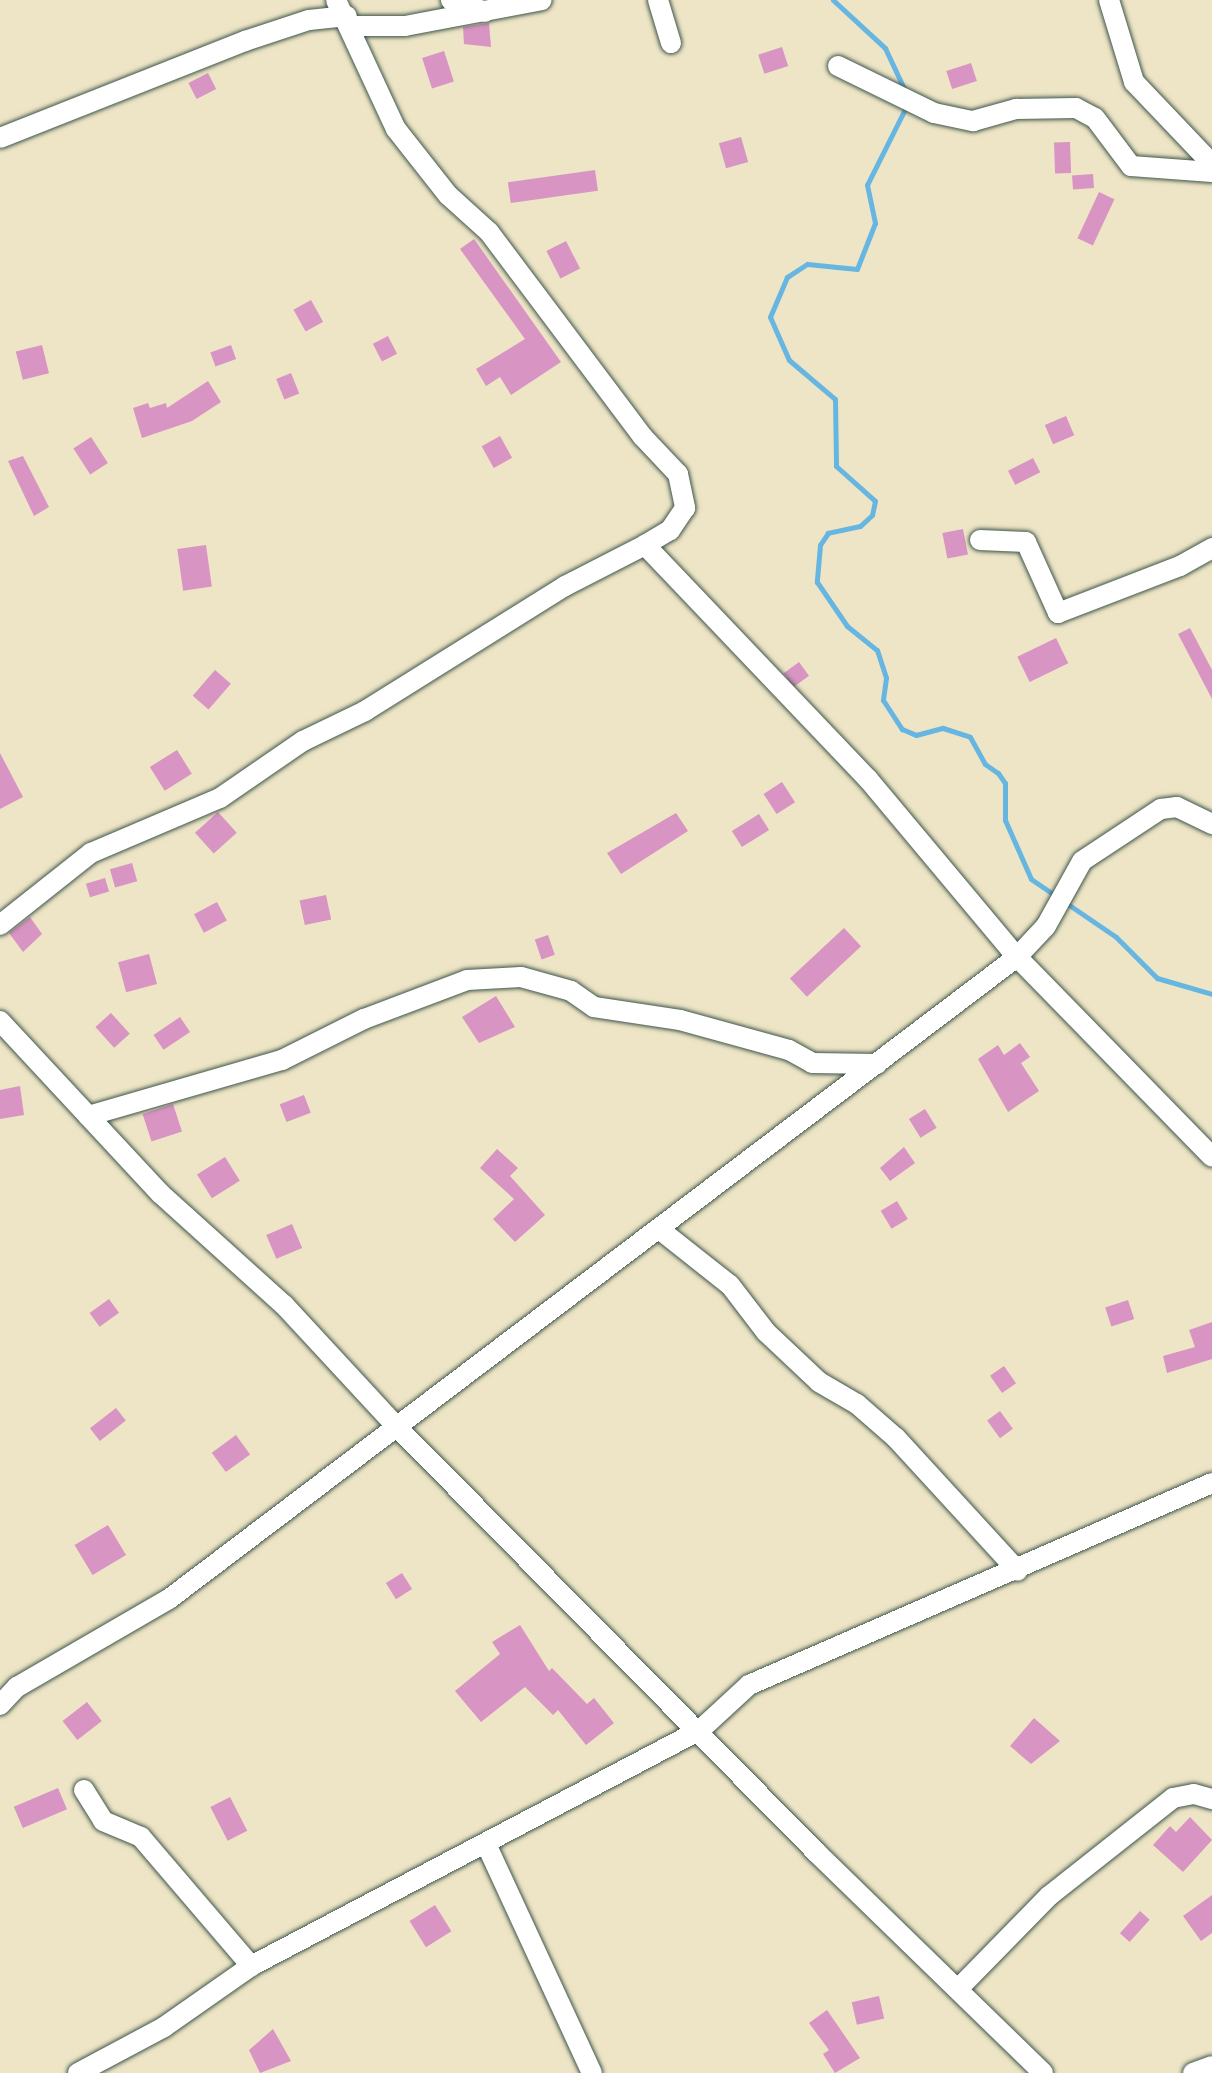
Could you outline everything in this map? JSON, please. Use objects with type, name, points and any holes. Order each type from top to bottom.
[{"type":"street","points":[[451,0],[487,13]]},
{"type":"street","points":[[0,138],[245,41],[309,20],[345,14],[376,30],[487,13],[542,0]]},
{"type":"street","points":[[658,0],[671,43]]},
{"type":"street","points":[[1109,0],[1134,82],[1212,164]]},
{"type":"street","points":[[0,925],[92,853],[220,798],[303,741],[365,711],[565,586],[670,530],[685,508],[678,474],[643,437],[489,232],[448,195],[396,129],[345,14]]},
{"type":"street","points":[[838,66],[934,113],[974,121],[1016,109],[1076,108],[1095,118],[1131,166],[1212,172]]},
{"type":"street","points":[[980,540],[1026,542],[1058,613],[1180,566],[1212,548]]},
{"type":"street","points":[[645,545],[868,779],[1017,957],[1212,1157]]},
{"type":"street","points":[[0,1705],[17,1688],[169,1599],[394,1425],[659,1229],[1017,957],[1046,926],[1082,861],[1161,808],[1177,807],[1212,824]]},
{"type":"street","points":[[88,1116],[282,1060],[364,1019],[466,980],[521,977],[571,991],[594,1007],[681,1020],[789,1050],[812,1063],[877,1064]]},
{"type":"street","points":[[0,1021],[161,1194],[284,1305],[394,1425],[1043,2073]]},
{"type":"street","points":[[659,1229],[730,1285],[766,1332],[819,1382],[857,1404],[896,1438],[1018,1571]]},
{"type":"street","points":[[78,2073],[164,2027],[251,1966],[487,1846],[615,1772],[700,1730],[749,1684],[1018,1571],[1212,1483]]},
{"type":"street","points":[[84,1790],[103,1821],[141,1837],[251,1966]]},
{"type":"street","points":[[958,1989],[1049,1896],[1173,1798],[1194,1794],[1212,1799]]},
{"type":"street","points":[[487,1846],[592,2073]]},
{"type":"street","points":[[1193,2073],[1212,2066]]},
{"type":"building","points":[[489,23],[491,47],[464,44],[463,27]]},
{"type":"building","points":[[782,47],[788,66],[764,74],[758,55]]},
{"type":"building","points":[[444,51],[454,81],[432,89],[422,58]]},
{"type":"building","points":[[971,63],[977,81],[952,89],[946,71]]},
{"type":"building","points":[[208,73],[216,89],[197,99],[188,83]]},
{"type":"building","points":[[741,137],[748,162],[726,168],[719,143]]},
{"type":"building","points":[[1070,142],[1071,173],[1055,174],[1054,143]]},
{"type":"building","points":[[595,170],[598,191],[511,203],[508,182]]},
{"type":"building","points":[[1093,174],[1094,188],[1073,189],[1072,175]]},
{"type":"building","points":[[1099,192],[1114,199],[1093,245],[1077,238]]},
{"type":"building","points":[[474,239],[561,362],[511,395],[500,377],[486,386],[476,369],[525,339],[460,249]]},
{"type":"building","points":[[566,241],[580,269],[560,279],[546,251]]},
{"type":"building","points":[[311,300],[323,322],[306,332],[294,310]]},
{"type":"building","points":[[388,336],[397,354],[382,362],[373,344]]},
{"type":"building","points":[[42,345],[49,373],[23,380],[16,352]]},
{"type":"building","points":[[231,345],[236,359],[215,367],[210,353]]},
{"type":"building","points":[[291,373],[299,393],[284,399],[276,379]]},
{"type":"building","points":[[208,381],[221,402],[192,421],[142,438],[133,408],[148,403],[150,408],[166,403],[167,408]]},
{"type":"building","points":[[1066,416],[1074,435],[1053,444],[1045,425]]},
{"type":"building","points":[[500,436],[512,458],[494,468],[482,446]]},
{"type":"building","points":[[91,437],[108,463],[90,474],[73,448]]},
{"type":"building","points":[[23,456],[49,507],[34,516],[8,461]]},
{"type":"building","points":[[1033,458],[1040,472],[1015,485],[1008,471]]},
{"type":"building","points":[[963,529],[968,555],[947,559],[942,533]]},
{"type":"building","points":[[206,545],[212,587],[183,591],[177,549]]},
{"type":"building","points":[[1190,628],[1212,670],[1212,699],[1178,634]]},
{"type":"building","points":[[1056,638],[1068,663],[1030,682],[1017,657]]},
{"type":"building","points":[[799,662],[809,676],[794,687],[784,673]]},
{"type":"building","points":[[215,670],[231,684],[209,709],[193,696]]},
{"type":"building","points":[[177,750],[192,774],[165,791],[150,767]]},
{"type":"building","points":[[0,753],[23,797],[0,809]]},
{"type":"building","points":[[782,782],[795,802],[777,814],[764,794]]},
{"type":"building","points":[[218,812],[237,833],[214,854],[195,833]]},
{"type":"building","points":[[676,813],[688,831],[621,874],[607,853]]},
{"type":"building","points":[[759,814],[769,830],[742,847],[732,831]]},
{"type":"building","points":[[132,863],[137,881],[115,888],[110,869]]},
{"type":"building","points":[[105,878],[109,891],[90,897],[86,884]]},
{"type":"building","points":[[326,895],[331,919],[305,925],[300,901]]},
{"type":"building","points":[[217,902],[227,921],[204,933],[194,914]]},
{"type":"building","points":[[30,917],[42,934],[23,952],[9,933]]},
{"type":"building","points":[[844,928],[861,946],[807,997],[790,978]]},
{"type":"building","points":[[548,935],[555,955],[542,959],[535,940]]},
{"type":"building","points":[[149,954],[157,984],[126,992],[118,962]]},
{"type":"building","points":[[496,996],[515,1027],[479,1043],[462,1017]]},
{"type":"building","points":[[111,1013],[130,1034],[114,1048],[95,1027]]},
{"type":"building","points":[[180,1017],[190,1032],[164,1050],[153,1035]]},
{"type":"building","points":[[1020,1043],[1030,1057],[1021,1063],[1039,1091],[1008,1112],[978,1059],[998,1045],[1004,1055]]},
{"type":"building","points":[[20,1086],[24,1115],[0,1119],[0,1090]]},
{"type":"building","points":[[304,1095],[311,1113],[287,1122],[280,1104]]},
{"type":"building","points":[[173,1104],[182,1132],[152,1141],[143,1114]]},
{"type":"building","points":[[925,1109],[937,1128],[921,1138],[909,1119]]},
{"type":"building","points":[[904,1147],[915,1163],[890,1181],[880,1168]]},
{"type":"building","points":[[497,1149],[518,1168],[510,1176],[545,1215],[515,1242],[493,1219],[514,1199],[480,1168]]},
{"type":"building","points":[[225,1157],[240,1181],[212,1198],[197,1174]]},
{"type":"building","points":[[897,1201],[908,1219],[892,1229],[881,1211]]},
{"type":"building","points":[[292,1224],[302,1248],[276,1259],[266,1235]]},
{"type":"building","points":[[109,1299],[119,1313],[100,1327],[90,1313]]},
{"type":"building","points":[[1128,1300],[1134,1319],[1111,1326],[1105,1307]]},
{"type":"building","points":[[1212,1322],[1212,1359],[1167,1373],[1163,1356],[1195,1347],[1189,1330]]},
{"type":"building","points":[[1004,1366],[1016,1383],[1002,1393],[990,1376]]},
{"type":"building","points":[[116,1408],[126,1421],[100,1441],[90,1428]]},
{"type":"building","points":[[1000,1411],[1013,1429],[1000,1438],[987,1420]]},
{"type":"building","points":[[236,1435],[250,1454],[226,1472],[212,1453]]},
{"type":"building","points":[[108,1525],[126,1555],[93,1575],[75,1545]]},
{"type":"building","points":[[402,1573],[412,1589],[396,1599],[386,1583]]},
{"type":"building","points":[[520,1625],[549,1671],[552,1668],[587,1704],[594,1698],[614,1723],[586,1745],[558,1710],[553,1715],[525,1687],[481,1722],[455,1691],[500,1654],[492,1642]]},
{"type":"building","points":[[87,1702],[102,1721],[77,1740],[63,1721]]},
{"type":"building","points":[[1034,1718],[1060,1741],[1031,1764],[1010,1746]]},
{"type":"building","points":[[58,1788],[67,1809],[23,1828],[14,1807]]},
{"type":"building","points":[[230,1797],[247,1831],[228,1841],[210,1807]]},
{"type":"building","points":[[1190,1817],[1212,1840],[1183,1872],[1153,1845],[1170,1826],[1176,1832]]},
{"type":"building","points":[[1212,1895],[1212,1933],[1201,1941],[1183,1916]]},
{"type":"building","points":[[435,1905],[451,1931],[426,1947],[410,1921]]},
{"type":"building","points":[[1140,1911],[1150,1920],[1130,1942],[1120,1933]]},
{"type":"building","points":[[879,1996],[884,2018],[857,2025],[852,2002]]},
{"type":"building","points":[[827,2010],[860,2058],[835,2073],[823,2054],[829,2050],[809,2023]]},
{"type":"building","points":[[273,2029],[291,2061],[260,2073],[249,2050]]},
{"type":"waterway","points":[[833,0],[885,48],[907,95]]},
{"type":"waterway","points":[[907,105],[867,185],[875,223],[857,269],[807,264],[787,277],[770,317],[789,360],[835,399],[836,466],[875,501],[872,515],[860,526],[828,533],[820,545],[817,582],[847,626],[877,650],[886,678],[883,700],[902,729],[916,735],[943,728],[970,737],[985,764],[998,773],[1005,783],[1005,820],[1031,879],[1116,937],[1157,978],[1212,994]]}]
